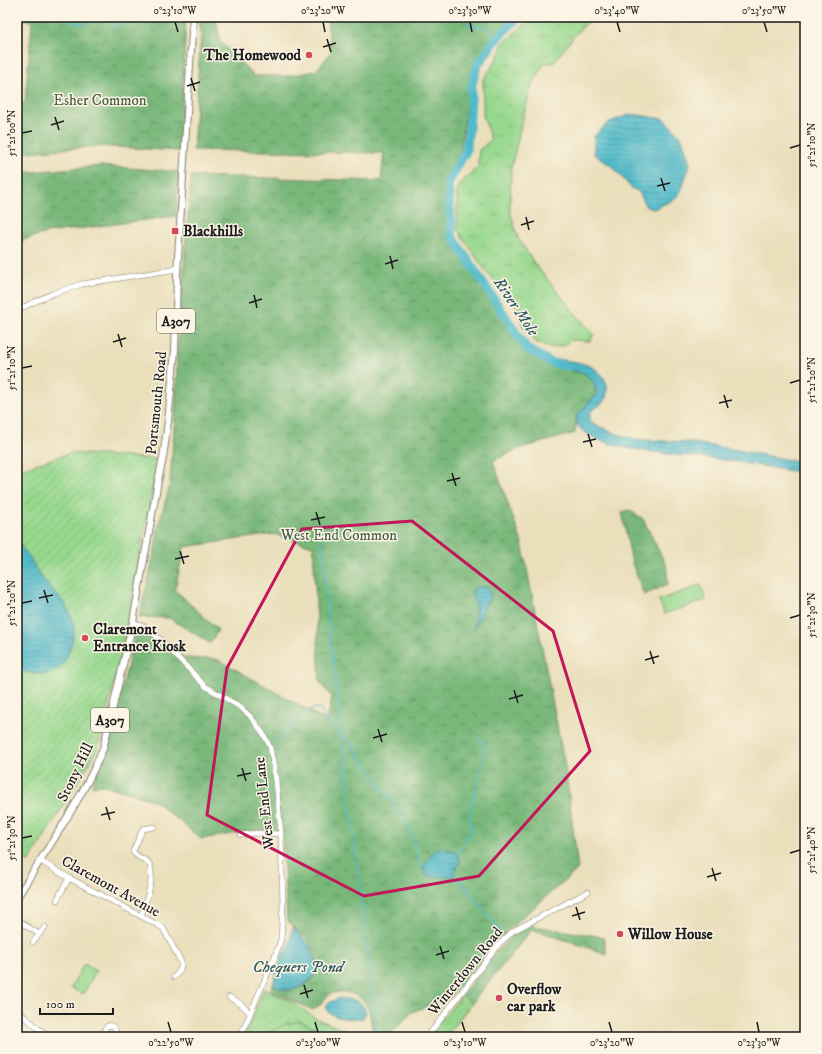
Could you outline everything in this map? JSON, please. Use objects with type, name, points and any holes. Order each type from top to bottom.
[{"type":"main road","name":"Portsmouth Road","points":[[133,622],[163,458],[175,351],[177,269],[193,17]]},
{"type":"main road","name":"Stony Hill","points":[[17,898],[85,787],[103,749],[133,622]]},
{"type":"street","points":[[17,310],[54,293],[82,284],[177,269]]},
{"type":"street","name":"West End Lane","points":[[133,622],[146,627],[205,686],[240,706],[263,733],[270,747],[281,834],[283,881],[281,939],[274,959],[240,1037]]},
{"type":"street","points":[[141,916],[150,889],[150,867],[148,862],[133,853],[143,829],[154,827]]},
{"type":"street","points":[[241,835],[256,833],[281,834]]},
{"type":"street","name":"Claremont Avenue","points":[[39,860],[69,878],[163,928],[181,962],[182,967],[179,973],[174,977]]},
{"type":"street","points":[[57,900],[69,878]]},
{"type":"street","name":"Winterdown Road","points":[[427,1037],[499,944],[513,931],[588,892]]},
{"type":"street","points":[[17,920],[38,934]]},
{"type":"street","points":[[33,942],[38,934],[45,928]]},
{"type":"street","points":[[229,997],[241,1004],[250,1013]]},
{"type":"street","points":[[17,1010],[51,1037]]},
{"type":"highlighted area","points":[[412,521],[553,631],[590,751],[479,876],[364,896],[207,815],[227,668],[302,529]]},
{"type":"green space","name":"Esher Common","points":[[19,17],[184,17],[186,20],[180,151],[98,146],[17,153],[17,105],[25,103],[32,22]]},
{"type":"green space","name":"West End Common","points":[[199,17],[216,17],[220,41],[254,76],[287,76],[316,71],[331,52],[327,17],[515,17],[490,41],[471,75],[460,154],[445,180],[451,239],[525,352],[556,367],[584,372],[594,382],[596,394],[577,416],[575,433],[518,449],[493,461],[522,543],[566,772],[578,869],[509,929],[448,998],[412,1012],[388,1037],[373,1036],[368,1009],[360,998],[350,993],[339,992],[329,995],[313,1010],[270,990],[273,985],[287,991],[292,991],[305,985],[313,979],[318,965],[310,943],[287,920],[282,834],[251,831],[201,839],[155,801],[104,785],[92,786],[113,725],[137,627],[185,658],[217,659],[327,721],[332,697],[320,682],[313,546],[274,534],[184,547],[175,590],[218,630],[210,643],[169,618],[139,617],[154,555],[159,522],[170,482],[176,400],[177,353],[191,176],[381,181],[384,153],[193,150],[201,34]]},
{"type":"green space","points":[[534,17],[594,17],[578,31],[553,63],[544,63],[531,88],[511,168],[510,211],[518,238],[534,263],[594,334],[590,341],[570,340],[565,345],[552,348],[536,342],[522,326],[519,309],[482,266],[457,229],[457,187],[478,167],[479,150],[491,140],[483,115],[483,80],[497,59],[503,43]]},
{"type":"green space","points":[[100,166],[179,172],[176,216],[46,233],[17,242],[17,173]]},
{"type":"green space","points":[[71,453],[158,459],[121,655],[97,751],[29,862],[17,860],[17,470]]},
{"type":"green space","points":[[629,510],[643,519],[667,567],[668,584],[644,595],[632,563],[622,512]]},
{"type":"green space","points":[[701,585],[706,600],[664,614],[659,600]]},
{"type":"green space","points":[[527,925],[603,937],[607,954],[532,929],[472,1003],[462,995],[495,953],[512,936]]},
{"type":"green space","points":[[84,964],[96,971],[83,994],[71,988]]},
{"type":"green space","points":[[264,989],[294,1003],[315,1018],[361,1037],[244,1037]]},
{"type":"green space","points":[[462,995],[472,1003],[445,1037],[428,1037]]},
{"type":"green space","points":[[300,1021],[332,1037],[265,1037],[281,1026]]},
{"type":"water","points":[[632,114],[664,119],[681,136],[690,163],[681,192],[675,199],[654,209],[646,207],[639,192],[631,188],[614,168],[594,154],[594,136],[609,122]]},
{"type":"water","points":[[557,359],[587,365],[594,368],[604,378],[607,385],[606,399],[590,412],[590,421],[602,428],[624,436],[639,439],[694,443],[805,463],[805,473],[717,459],[642,451],[603,441],[588,434],[577,425],[577,415],[597,394],[593,381],[584,373],[556,367]]},
{"type":"water","points":[[17,541],[30,558],[36,570],[66,607],[74,626],[73,636],[65,661],[57,669],[47,674],[35,674],[17,669]]},
{"type":"water","points":[[481,586],[487,587],[491,594],[474,630],[476,607],[471,591]]},
{"type":"water","points":[[436,848],[455,851],[460,861],[452,877],[427,876],[423,867]]},
{"type":"water","name":"Chequers Pond","points":[[293,927],[309,945],[317,965],[313,978],[304,985],[291,990],[281,989],[273,984],[283,953],[288,950]]},
{"type":"water","points":[[339,998],[356,1000],[362,1004],[366,1012],[363,1018],[340,1018],[328,1012],[326,1008],[328,1003]]},
{"type":"waterway","points":[[60,17],[79,24],[104,19],[117,26],[143,17]]},
{"type":"waterway","points":[[469,17],[468,25],[485,27],[498,37]]},
{"type":"waterway","name":"River Mole","points":[[519,17],[498,37],[478,64],[472,84],[466,151],[448,183],[452,236],[527,349],[552,363],[568,366]]},
{"type":"waterway","points":[[320,523],[331,644],[378,1037]]},
{"type":"waterway","points":[[274,740],[307,710],[319,708],[332,727],[351,743],[398,811],[410,830],[421,866],[423,867]]},
{"type":"waterway","points":[[457,854],[473,829],[469,818],[485,749],[479,736]]},
{"type":"waterway","points":[[454,873],[500,931]]},
{"type":"place","name":"The Homewood","points":[[309,55]]},
{"type":"place","name":"Blackhills","points":[[175,231]]},
{"type":"place","name":"Claremont Entrance Kiosk","points":[[85,638]]},
{"type":"place","name":"Willow House","points":[[620,934]]},
{"type":"place","name":"Overflow car park","points":[[499,998]]}]
